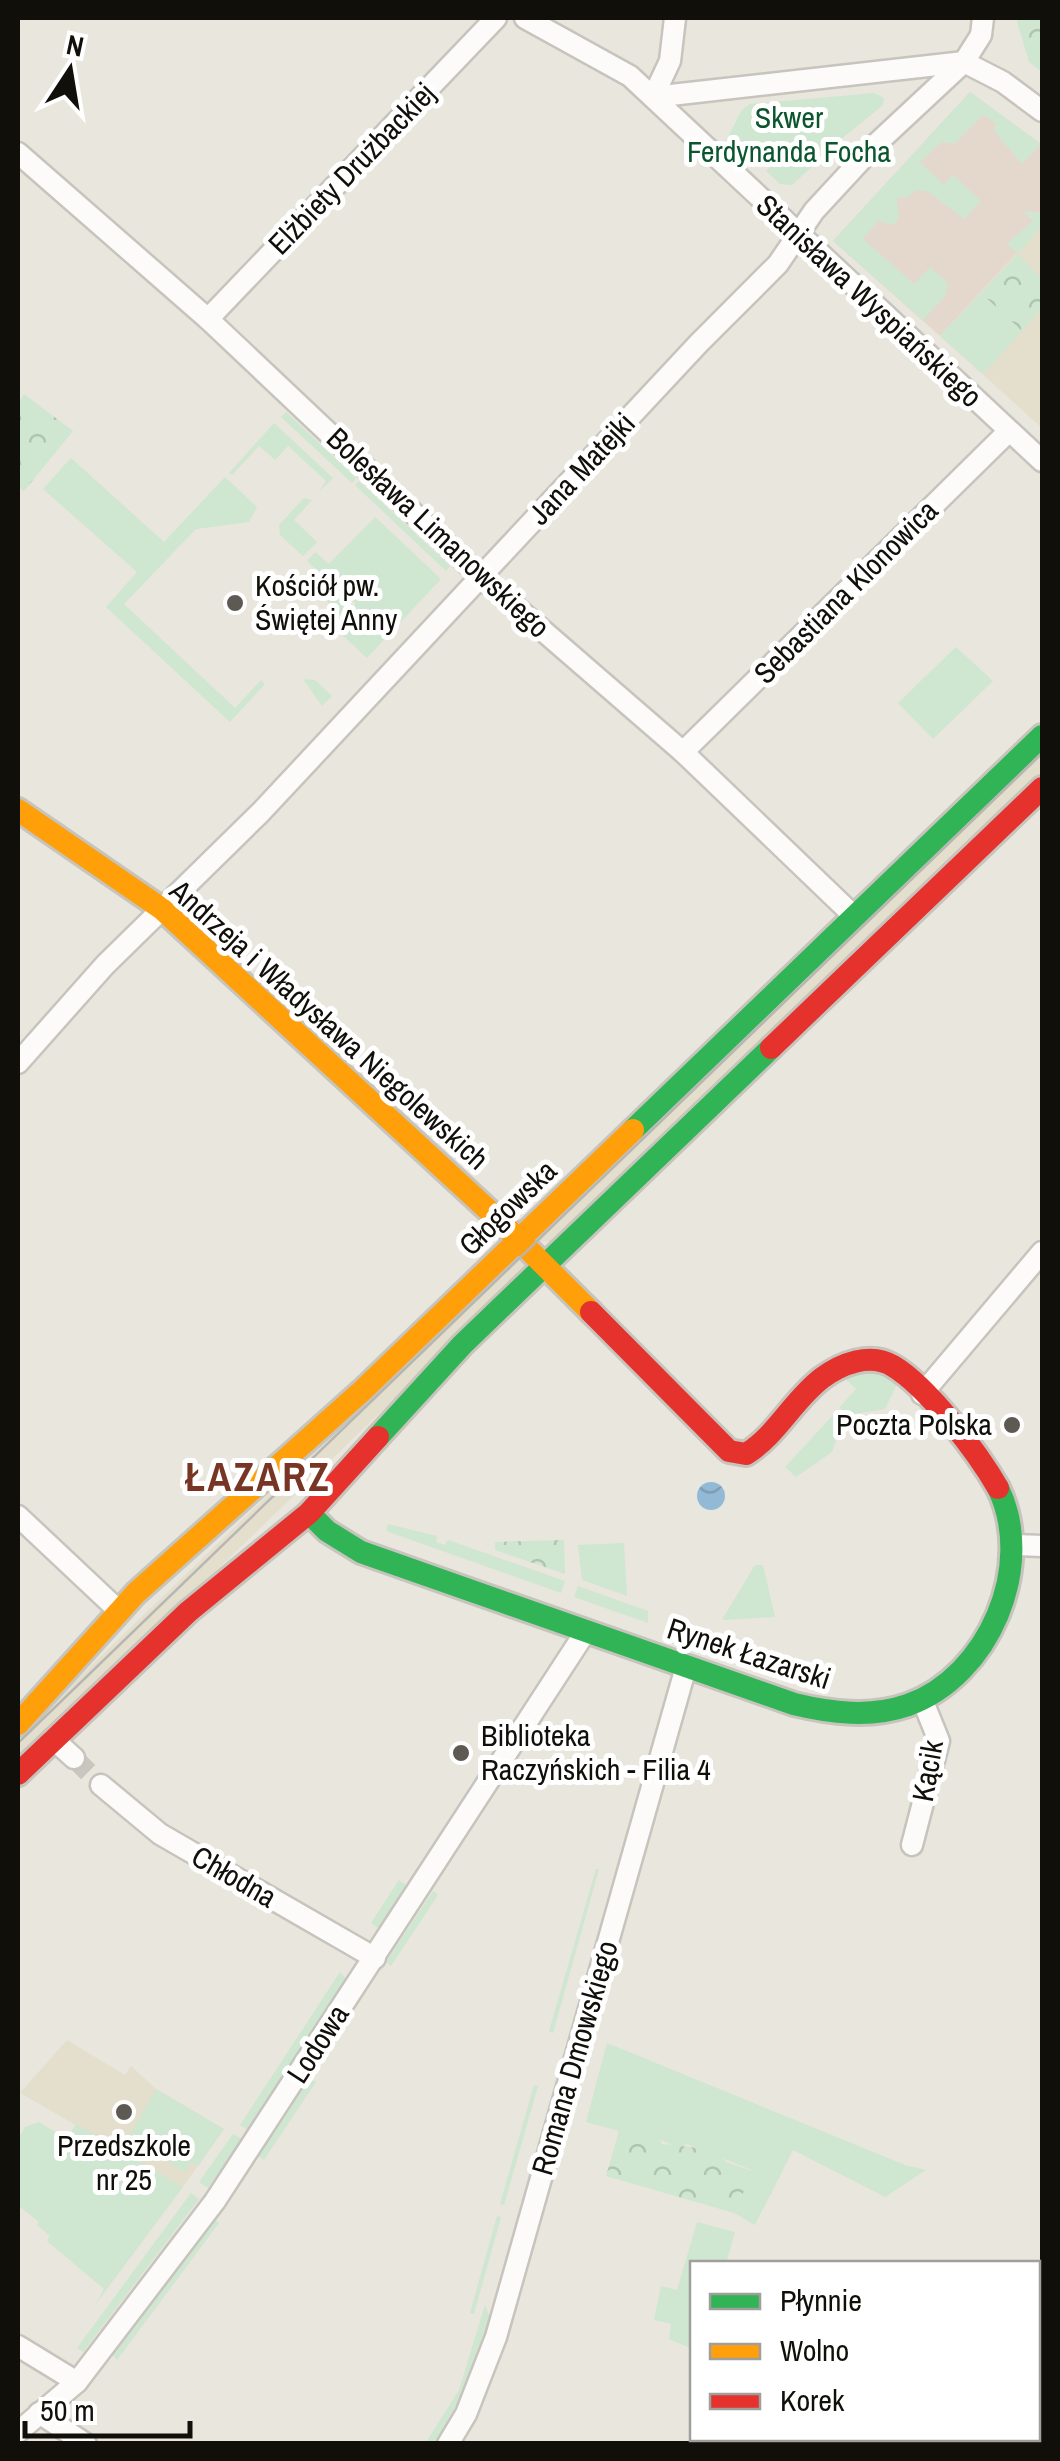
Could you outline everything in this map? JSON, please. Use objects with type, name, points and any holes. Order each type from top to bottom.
[{"type":"street","name":"Elżbiety Drużbackiej","points":[[208,319],[496,18]]},
{"type":"street","name":"Stanisława Wyspiańskiego","points":[[525,18],[615,66],[653,97],[1042,461]]},
{"type":"street","points":[[653,97],[670,61],[675,18]]},
{"type":"street","points":[[983,21],[1003,82]]},
{"type":"street","name":"Jana Matejki","points":[[18,1064],[778,264],[875,145],[964,62],[978,44],[983,21]]},
{"type":"street","points":[[653,97],[964,62],[1003,82],[1042,110]]},
{"type":"street","name":"Bolesława Limanowskiego","points":[[18,152],[208,319],[481,578],[683,752],[855,917]]},
{"type":"street","name":"Sebastiana Klonowica","points":[[683,752],[1009,432]]},
{"type":"street","name":"Głogowska","points":[[18,1724],[118,1611],[363,1390],[1042,736]]},
{"type":"street","points":[[18,1774],[188,1612],[309,1513],[462,1345],[1042,788]]},
{"type":"street","name":"Andrzeja i Władysława Niegolewskich","points":[[18,810],[162,909],[518,1240],[729,1452],[746,1454],[760,1446],[831,1368],[851,1358],[872,1357],[892,1365],[922,1394]]},
{"type":"street","points":[[1042,1252],[922,1394],[987,1470],[1014,1545],[1042,1546]]},
{"type":"street","name":"Rynek Łazarski","points":[[309,1513],[326,1531],[360,1552],[794,1704],[835,1713],[889,1709],[922,1699],[959,1668],[982,1642],[1000,1606],[1014,1545]]},
{"type":"street","points":[[18,1516],[118,1611]]},
{"type":"street","name":"Lodowa","points":[[18,2432],[77,2382],[215,2201],[586,1631]]},
{"type":"street","name":"Romana Dmowskiego","points":[[448,2444],[466,2414],[496,2336],[686,1667]]},
{"type":"street","name":"Kącik","points":[[912,1845],[939,1741],[922,1699]]},
{"type":"street","points":[[54,1740],[74,1758]]},
{"type":"street","name":"Chłodna","points":[[102,1785],[160,1834],[374,1958]]},
{"type":"street","points":[[18,2346],[77,2382]]},
{"type":"street","points":[[39,2414],[86,2444]]},
{"type":"shaded area","points":[[970,92],[1042,145],[1042,225],[940,336],[833,241]]},
{"type":"shaded area","points":[[1042,225],[1042,428],[940,336]]},
{"type":"shaded area","points":[[1042,748],[1042,772],[559,1242],[535,1241]]},
{"type":"shaded area","points":[[519,1253],[532,1266],[18,1762],[18,1736]]},
{"type":"shaded area","name":"Przedszkole nr 25","points":[[67,2040],[125,2075],[131,2066],[156,2089],[224,2129],[183,2187],[20,2093]]},
{"type":"green space","points":[[1016,18],[1042,18],[1042,72],[1029,62]]},
{"type":"green space","points":[[970,92],[1041,144],[1022,164],[994,131],[996,123],[983,115],[954,144],[942,142],[920,162],[944,185],[953,175],[981,201],[964,219],[927,191],[916,190],[909,197],[897,198],[899,219],[893,225],[878,221],[863,239],[914,284],[930,267],[948,283],[946,295],[923,320],[833,241]]},
{"type":"green space","name":"Skwer Ferdynanda Focha","points":[[874,93],[884,98],[883,105],[829,149],[825,146],[815,157],[818,161],[792,185],[780,184],[766,171],[771,166],[765,161],[760,166],[752,155],[726,141],[741,111],[750,104]]},
{"type":"green space","points":[[1023,211],[1042,213],[1042,225],[1018,254],[1007,244],[1033,221]]},
{"type":"green space","points":[[1018,254],[1042,279],[1042,308],[1022,331],[981,293]]},
{"type":"green space","points":[[981,293],[1022,331],[983,374],[940,336]]},
{"type":"green space","points":[[24,394],[73,431],[24,491],[18,487],[18,404]]},
{"type":"green space","points":[[286,412],[356,478],[352,483],[281,417]]},
{"type":"green space","points":[[274,423],[333,478],[319,492],[326,481],[288,446],[275,460],[259,446],[232,475],[229,473]]},
{"type":"green space","points":[[71,458],[164,542],[225,477],[257,507],[249,522],[196,529],[124,604],[235,708],[261,680],[265,684],[230,722],[106,607],[137,572],[43,489]]},
{"type":"green space","points":[[359,481],[450,566],[446,571],[355,485]]},
{"type":"green space","points":[[304,498],[312,500],[294,520],[317,542],[303,556],[280,535],[279,525]]},
{"type":"green space","points":[[375,517],[441,579],[367,658],[335,628],[356,603],[353,601],[331,625],[324,577],[307,561],[315,552],[329,564]]},
{"type":"green space","points":[[956,647],[993,681],[933,739],[898,703]]},
{"type":"green space","points":[[303,679],[315,680],[332,696],[322,706]]},
{"type":"green space","points":[[863,1365],[897,1384],[885,1409],[848,1415],[839,1408],[856,1389],[840,1374]]},
{"type":"green space","points":[[835,1413],[843,1421],[832,1452],[796,1477],[785,1467]]},
{"type":"green space","points":[[388,1524],[437,1536],[436,1542],[445,1545],[448,1540],[565,1581],[561,1593],[386,1531]]},
{"type":"green space","points":[[564,1540],[565,1574],[495,1550],[495,1542]]},
{"type":"green space","points":[[624,1543],[627,1596],[582,1580],[578,1545]]},
{"type":"green space","points":[[755,1565],[763,1565],[775,1617],[722,1620]]},
{"type":"green space","points":[[578,1586],[648,1611],[648,1623],[574,1597]]},
{"type":"green space","points":[[599,1869],[553,2033],[549,2031]]},
{"type":"green space","points":[[399,1880],[406,1885],[378,1928],[371,1923]]},
{"type":"green space","points":[[433,1891],[438,1895],[391,1966],[386,1962]]},
{"type":"green space","points":[[340,1972],[347,1980],[248,2130],[240,2125]]},
{"type":"green space","points":[[607,2043],[905,2165],[926,2170],[885,2197],[793,2150],[755,2225],[734,2213],[752,2170],[687,2144],[680,2148],[628,2127],[619,2131],[586,2122]]},
{"type":"green space","points":[[310,2079],[316,2082],[264,2160],[258,2156]]},
{"type":"green space","points":[[534,2085],[538,2086],[504,2205],[500,2204]]},
{"type":"green space","points":[[156,2089],[224,2129],[198,2166],[191,2162],[185,2172],[128,2138]]},
{"type":"green space","points":[[39,2122],[67,2139],[76,2124],[183,2187],[95,2305],[104,2289],[47,2241],[50,2236],[37,2225],[39,2222],[18,2205],[18,2140],[25,2127]]},
{"type":"green space","points":[[628,2127],[658,2137],[662,2144],[716,2150],[726,2162],[753,2171],[734,2213],[606,2176],[619,2131]]},
{"type":"green space","points":[[233,2134],[242,2139],[208,2188],[199,2182]]},
{"type":"green space","points":[[191,2193],[199,2199],[83,2352],[77,2348]]},
{"type":"green space","points":[[497,2216],[501,2217],[474,2314],[470,2313]]},
{"type":"green space","points":[[214,2220],[219,2223],[117,2360],[113,2355]]},
{"type":"green space","points":[[697,2222],[735,2232],[727,2261],[690,2261],[690,2348],[669,2339],[671,2324],[654,2320],[661,2286],[677,2290]]},
{"type":"green space","points":[[485,2305],[490,2317],[461,2396],[435,2443],[425,2444],[459,2390]]},
{"type":"water","points":[[711,1482],[721,1486],[725,1496],[721,1506],[711,1510],[701,1506],[697,1496],[701,1486]]},
{"type":"tunnel","points":[[74,1758],[101,1785]]},
{"type":"tram line","points":[[18,1743],[1042,753]]},
{"type":"traffic: fast","points":[[633,1130],[1042,736]]},
{"type":"traffic: fast","points":[[378,1437],[462,1345],[771,1048]]},
{"type":"traffic: fast","points":[[309,1513],[327,1531],[361,1552],[794,1704],[865,1713],[908,1705],[937,1691],[962,1670],[982,1644],[998,1615],[1008,1583],[1008,1519],[998,1488]]},
{"type":"traffic: slow","points":[[18,810],[162,909],[500,1221],[591,1312]]},
{"type":"traffic: slow","points":[[18,1724],[136,1593],[363,1390],[633,1130]]},
{"type":"traffic: jam","points":[[771,1048],[1042,788]]},
{"type":"traffic: jam","points":[[591,1312],[729,1451],[746,1454],[757,1446],[830,1373],[856,1361],[875,1360],[893,1366],[921,1389],[965,1440],[998,1488]]},
{"type":"traffic: jam","points":[[18,1774],[188,1612],[309,1513],[378,1437]]},
{"type":"place","name":"Kościół pw. Świętej Anny","points":[[235,603]]},
{"type":"place","name":"Poczta Polska","points":[[1012,1425]]},
{"type":"place","name":"Biblioteka Raczyńskich - Filia 4","points":[[461,1753]]},
{"type":"place","name":"Przedszkole nr 25","points":[[124,2112]]},
{"type":"district","name":"ŁAZARZ","points":[[258,1477]]}]
